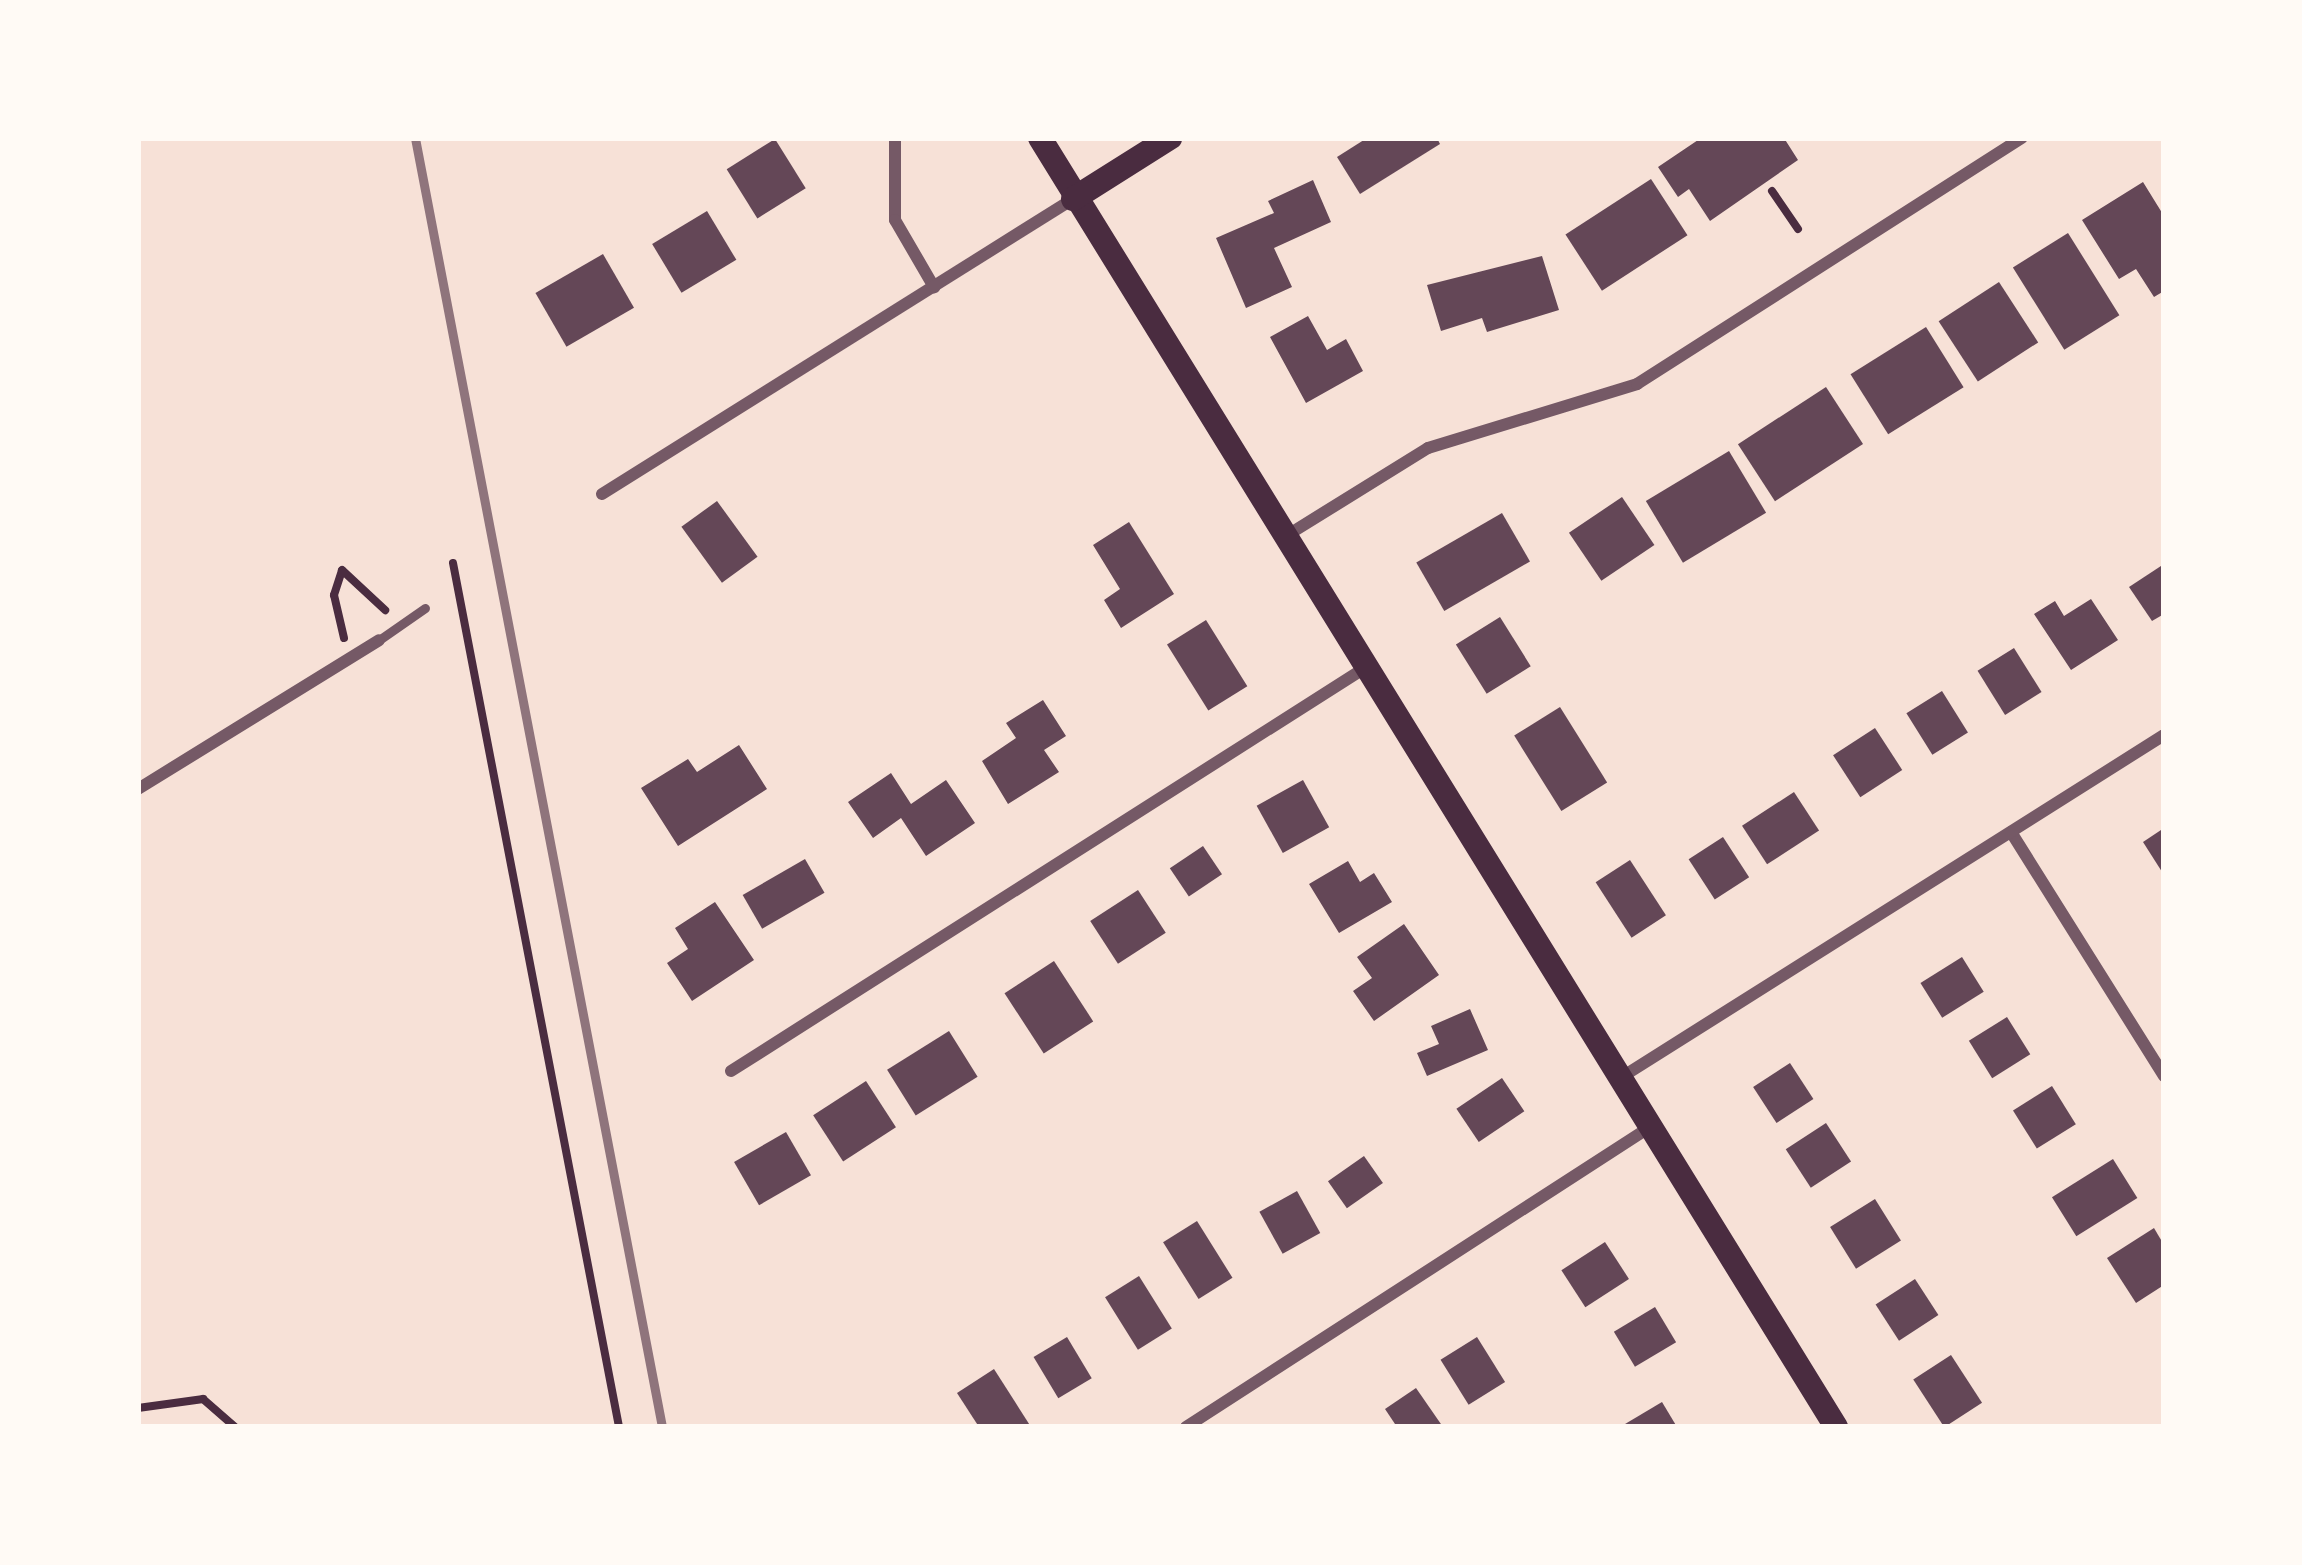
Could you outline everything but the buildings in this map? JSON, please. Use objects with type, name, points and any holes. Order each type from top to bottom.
[{"type":"main road","points":[[1040,138],[1073,199],[1625,1075],[1836,1427]]},
{"type":"main road","points":[[1073,199],[1170,138]]},
{"type":"street","points":[[895,138],[895,220],[934,287]]},
{"type":"street","points":[[1285,537],[1428,448],[1637,384],[2023,138]]},
{"type":"street","points":[[602,494],[1073,199]]},
{"type":"street","points":[[138,789],[380,640]]},
{"type":"street","points":[[731,1071],[1369,665]]},
{"type":"street","points":[[1625,1075],[2164,735]]},
{"type":"street","points":[[2012,832],[2164,1076]]},
{"type":"street","points":[[1186,1427],[1652,1126]]},
{"type":"lane","points":[[380,640],[425,608]]},
{"type":"path","points":[[1772,190],[1798,229]]},
{"type":"path","points":[[453,563],[619,1427]]},
{"type":"path","points":[[350,656],[334,595],[342,570],[403,623]]},
{"type":"path","points":[[138,1408],[203,1399],[235,1427]]},
{"type":"railway","points":[[415,138],[662,1427]]}]
